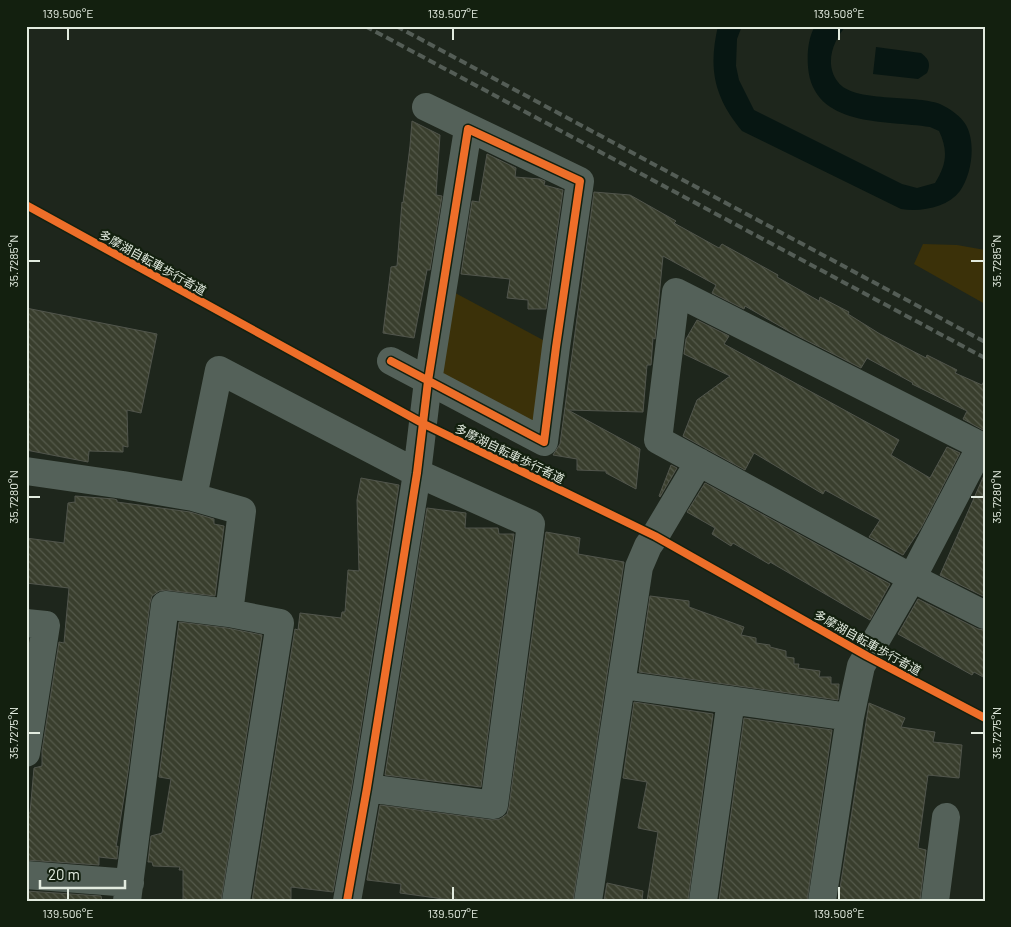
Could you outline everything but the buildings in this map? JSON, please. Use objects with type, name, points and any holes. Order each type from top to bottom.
[{"type":"street","points":[[391,361],[544,442],[580,181],[426,108]]},
{"type":"street","points":[[347,901],[417,473],[428,381],[468,129]]},
{"type":"street","points":[[822,901],[850,717],[861,666],[912,578],[983,447],[676,292],[658,440],[912,578],[985,615]]},
{"type":"street","points":[[193,497],[219,370],[417,473],[531,524],[494,804],[367,788]]},
{"type":"street","points":[[588,901],[639,567],[648,546],[699,462]]},
{"type":"street","points":[[26,471],[193,497],[242,511],[229,613]]},
{"type":"street","points":[[26,875],[128,892],[165,605],[229,613],[280,623],[236,901]]},
{"type":"street","points":[[26,623],[46,625],[26,753]]},
{"type":"street","points":[[622,684],[850,717]]},
{"type":"street","points":[[703,901],[731,700]]},
{"type":"street","points":[[935,901],[946,817]]},
{"type":"shaded area","points":[[718,26],[742,26],[737,39],[736,66],[739,80],[754,110],[902,184],[917,188],[935,183],[942,170],[945,157],[944,144],[939,131],[930,127],[854,117],[837,111],[823,101],[813,87],[808,67],[808,57],[809,41],[815,26],[846,26],[837,39],[831,60],[834,75],[838,82],[846,89],[870,96],[915,99],[940,104],[964,122],[969,132],[972,149],[970,167],[960,191],[955,197],[933,208],[901,209],[742,131],[725,106],[716,82],[714,56]]},
{"type":"shaded area","points":[[876,47],[921,53],[929,62],[927,73],[918,79],[873,74]]},
{"type":"shaded area","points":[[923,244],[957,245],[985,250],[985,304],[914,264]]},
{"type":"shaded area","points":[[444,287],[556,347],[544,442],[428,381]]},
{"type":"railway","points":[[365,26],[985,358]]},
{"type":"railway","points":[[396,26],[985,342]]},
{"type":"cycle path","points":[[347,901],[417,473],[428,381],[468,129],[580,181],[544,442],[391,361]]},
{"type":"cycle path","name":"多摩湖自転車歩行者道","points":[[26,205],[424,424],[655,536],[867,656],[985,718]]}]
